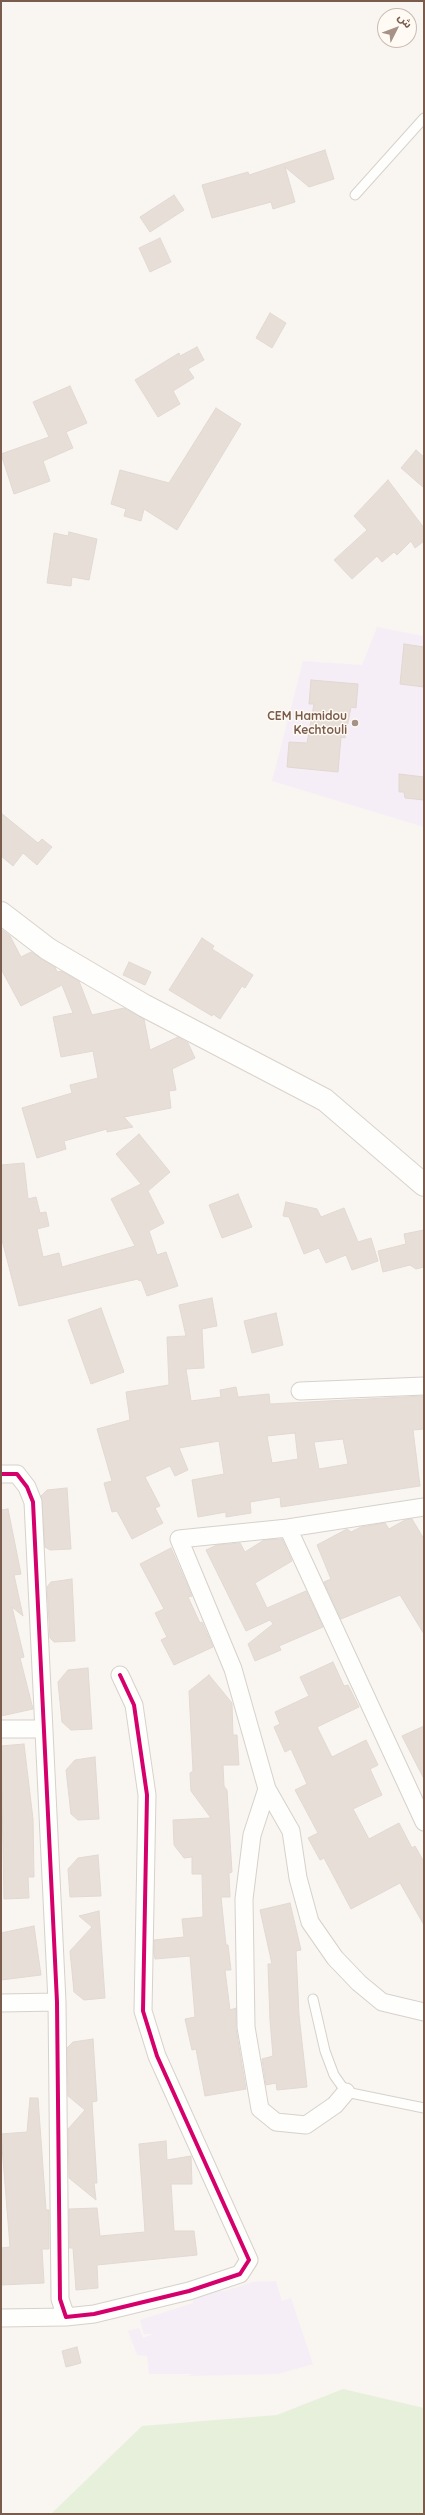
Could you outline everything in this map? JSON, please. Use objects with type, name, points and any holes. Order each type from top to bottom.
[{"type":"street","points":[[1,913],[48,949],[126,995],[324,1100],[424,1185]]},
{"type":"street","points":[[300,1391],[424,1386]]},
{"type":"street","points":[[1,1474],[17,1474],[27,1487],[33,1502],[57,2002],[60,2299],[66,2317]]},
{"type":"street","points":[[423,1508],[288,1528],[180,1539],[233,1669],[268,1789],[291,1831],[298,1878],[310,1922],[335,1958],[359,1983],[382,2002],[424,2012]]},
{"type":"street","points":[[288,1528],[424,1822]]},
{"type":"street","points":[[1,2318],[66,2317],[94,2314],[189,2291],[240,2274],[249,2260],[156,2056],[143,2011],[147,1795],[134,1705],[120,1675]]},
{"type":"street","points":[[1,1729],[43,1729]]},
{"type":"street","points":[[268,1789],[252,1835],[244,1899],[246,2027],[260,2109],[276,2122],[306,2125],[335,2105],[346,2092]]},
{"type":"street","points":[[1,2003],[57,2002]]},
{"type":"lane","points":[[355,195],[424,118]]},
{"type":"lane","points":[[314,1999],[325,2051],[334,2075],[346,2092],[424,2108]]},
{"type":"shaded area","name":"CEM Hamidou Kechtouli","points":[[377,627],[424,636],[424,827],[272,781],[303,661],[362,665]]},
{"type":"shaded area","points":[[276,2281],[282,2301],[291,2298],[313,2364],[278,2374],[187,2376],[193,2374],[149,2374],[147,2356],[137,2355],[128,2331],[139,2328],[143,2338],[154,2334],[144,2334],[140,2320],[193,2303],[193,2297],[212,2291],[225,2291],[253,2282]]},
{"type":"green space","points":[[343,2389],[424,2408],[424,2514],[51,2514],[142,2426],[277,2415]]},
{"type":"building","points":[[325,150],[334,179],[309,187],[285,167],[295,202],[273,209],[271,202],[212,218],[202,185],[248,172],[249,175]]},
{"type":"building","points":[[174,195],[184,210],[150,232],[140,217]]},
{"type":"building","points":[[160,238],[171,262],[150,272],[139,248]]},
{"type":"building","points":[[270,313],[286,323],[272,348],[256,338]]},
{"type":"building","points":[[197,347],[204,360],[188,369],[194,378],[173,391],[180,404],[158,417],[135,380],[179,353],[180,356]]},
{"type":"building","points":[[70,386],[87,423],[66,432],[73,448],[43,461],[50,481],[14,494],[1,454],[49,437],[33,402]]},
{"type":"building","points":[[216,408],[241,424],[177,530],[144,509],[141,521],[124,516],[126,509],[111,504],[120,470],[169,483]]},
{"type":"building","points":[[416,450],[424,457],[424,488],[401,468]]},
{"type":"building","points":[[388,480],[424,528],[424,541],[415,548],[411,541],[397,555],[394,552],[382,562],[377,556],[352,579],[334,560],[367,530],[354,516]]},
{"type":"building","points":[[69,532],[97,539],[89,580],[72,577],[71,586],[47,583],[54,533],[68,536]]},
{"type":"building","points":[[404,644],[424,647],[424,687],[400,684]]},
{"type":"building","points":[[311,680],[358,684],[356,708],[351,707],[345,738],[341,737],[338,772],[287,767],[289,742],[307,743],[314,704],[309,704]]},
{"type":"building","points":[[399,774],[424,777],[424,800],[405,798],[404,792],[399,792]]},
{"type":"building","points":[[1,813],[38,843],[42,839],[52,847],[37,865],[23,853],[13,866],[1,856]]},
{"type":"building","points":[[1,929],[10,936],[21,957],[31,952],[55,967],[57,972],[61,971],[79,981],[92,1015],[124,1008],[144,1019],[150,1050],[178,1037],[188,1043],[195,1058],[172,1069],[176,1090],[169,1091],[171,1108],[124,1117],[133,1127],[107,1132],[107,1129],[64,1141],[66,1149],[37,1158],[22,1108],[72,1093],[70,1085],[98,1078],[93,1051],[61,1057],[53,1017],[73,1013],[62,985],[21,1006],[1,969]]},
{"type":"building","points":[[202,938],[214,946],[212,949],[253,975],[245,988],[242,986],[220,1019],[213,1014],[212,1016],[169,990]]},
{"type":"building","points":[[129,962],[151,972],[145,985],[123,975]]},
{"type":"building","points":[[139,1134],[170,1172],[148,1191],[164,1223],[149,1231],[157,1255],[166,1252],[178,1286],[147,1296],[141,1280],[139,1281],[138,1279],[19,1306],[1,1236],[1,1165],[24,1163],[28,1199],[36,1197],[40,1213],[46,1212],[49,1226],[37,1229],[43,1257],[59,1253],[62,1267],[135,1246],[111,1199],[141,1184],[116,1154]]},
{"type":"building","points":[[238,1194],[252,1227],[222,1238],[209,1205]]},
{"type":"building","points":[[286,1202],[317,1209],[321,1217],[344,1208],[358,1242],[371,1238],[378,1261],[352,1270],[346,1255],[326,1263],[319,1248],[304,1254],[289,1217],[283,1216]]},
{"type":"building","points":[[424,1230],[424,1267],[416,1269],[410,1265],[383,1272],[378,1251],[406,1244],[404,1234]]},
{"type":"building","points":[[212,1298],[217,1326],[202,1329],[204,1368],[186,1369],[191,1401],[221,1397],[220,1390],[236,1387],[238,1397],[269,1394],[270,1404],[424,1396],[424,1429],[413,1430],[420,1486],[281,1507],[280,1497],[250,1502],[251,1513],[226,1517],[226,1512],[198,1517],[192,1480],[224,1474],[219,1441],[179,1448],[188,1470],[175,1476],[170,1466],[145,1477],[160,1506],[155,1508],[163,1523],[132,1539],[117,1511],[112,1512],[104,1483],[112,1481],[97,1429],[130,1420],[126,1392],[169,1385],[167,1337],[186,1336],[179,1305]],"holes":[[[295,1433],[298,1459],[272,1463],[267,1436]],[[343,1439],[348,1464],[319,1469],[314,1442]]]},
{"type":"building","points":[[101,1308],[124,1372],[91,1384],[68,1320]]},
{"type":"building","points":[[276,1313],[283,1345],[252,1353],[244,1321]]},
{"type":"building","points":[[67,1488],[71,1549],[50,1550],[45,1547],[41,1496],[47,1490]]},
{"type":"building","points":[[8,1509],[21,1574],[14,1575],[23,1616],[12,1607],[24,1657],[20,1658],[33,1709],[1,1716],[1,1510]]},
{"type":"building","points":[[412,1519],[424,1539],[424,1634],[400,1595],[341,1619],[324,1582],[331,1579],[317,1545],[347,1529],[351,1532],[361,1527],[385,1523],[389,1529],[405,1520]]},
{"type":"building","points":[[282,1539],[292,1561],[255,1583],[267,1608],[306,1591],[323,1627],[279,1646],[281,1650],[255,1661],[248,1644],[273,1624],[270,1620],[246,1631],[206,1550],[217,1545],[240,1543],[245,1552],[264,1540]]},
{"type":"building","points":[[171,1548],[192,1596],[188,1597],[200,1623],[202,1622],[213,1647],[174,1665],[161,1640],[167,1637],[155,1613],[164,1609],[140,1564]]},
{"type":"building","points":[[72,1579],[75,1641],[54,1642],[50,1638],[47,1587],[51,1582]]},
{"type":"building","points":[[333,1662],[344,1686],[348,1685],[359,1707],[317,1727],[332,1757],[366,1740],[378,1765],[370,1769],[382,1795],[353,1809],[369,1839],[399,1823],[412,1848],[415,1846],[424,1862],[424,1925],[400,1883],[351,1909],[324,1858],[320,1860],[308,1838],[318,1833],[295,1790],[307,1784],[291,1749],[285,1752],[274,1727],[280,1724],[275,1712],[309,1696],[300,1677]]},
{"type":"building","points":[[88,1668],[92,1729],[71,1730],[62,1722],[58,1682],[68,1670]]},
{"type":"building","points":[[209,1675],[232,1703],[233,1735],[237,1735],[239,1765],[223,1765],[224,1786],[227,1790],[232,1872],[229,1873],[230,1897],[221,1897],[226,1945],[228,1945],[231,1970],[225,1970],[230,2010],[236,2008],[236,2029],[246,2089],[205,2096],[196,2049],[192,2050],[185,2019],[195,2017],[190,1956],[155,1959],[154,1940],[184,1937],[182,1919],[203,1917],[202,1874],[192,1874],[192,1857],[184,1858],[174,1845],[173,1820],[211,1818],[191,1791],[190,1773],[193,1771],[189,1691]]},
{"type":"building","points":[[424,1726],[424,1779],[402,1736]]},
{"type":"building","points":[[24,1744],[33,1819],[34,1877],[28,1877],[29,1898],[4,1899],[1,1746]]},
{"type":"building","points":[[95,1757],[99,1819],[78,1820],[71,1814],[66,1770],[75,1760]]},
{"type":"building","points":[[98,1855],[101,1896],[70,1897],[68,1869],[78,1858]]},
{"type":"building","points":[[290,1903],[301,1950],[296,1951],[299,2015],[307,2087],[277,2090],[276,2083],[266,2085],[262,2059],[273,2056],[268,1964],[272,1964],[260,1910]]},
{"type":"building","points":[[99,1911],[105,1998],[84,2000],[74,1992],[70,1951],[92,1927],[79,1916]]},
{"type":"building","points":[[34,1926],[41,1975],[1,1980],[1,1933]]},
{"type":"building","points":[[93,2039],[97,2101],[92,2102],[97,2183],[94,2183],[96,2200],[69,2178],[68,2129],[85,2110],[68,2096],[67,2048],[73,2042]]},
{"type":"building","points":[[30,2098],[38,2098],[46,2210],[49,2210],[49,2249],[42,2249],[44,2283],[1,2285],[1,2248],[10,2247],[1,2134],[27,2132]]},
{"type":"building","points":[[166,2141],[167,2160],[191,2156],[192,2184],[171,2184],[174,2231],[194,2231],[197,2255],[97,2265],[98,2288],[76,2290],[73,2248],[69,2248],[69,2209],[97,2208],[100,2236],[145,2232],[139,2144]]},
{"type":"building","points":[[77,2347],[81,2363],[66,2367],[62,2351]]},
{"type":"cycle path","points":[[1,1474],[17,1474],[27,1487],[33,1502],[57,2002],[60,2299],[66,2317],[94,2314],[189,2291],[240,2274],[249,2260],[157,2056],[143,2011],[147,1795],[134,1705],[120,1675]]},
{"type":"place","name":"CEM Hamidou Kechtouli","points":[[355,723]]}]
